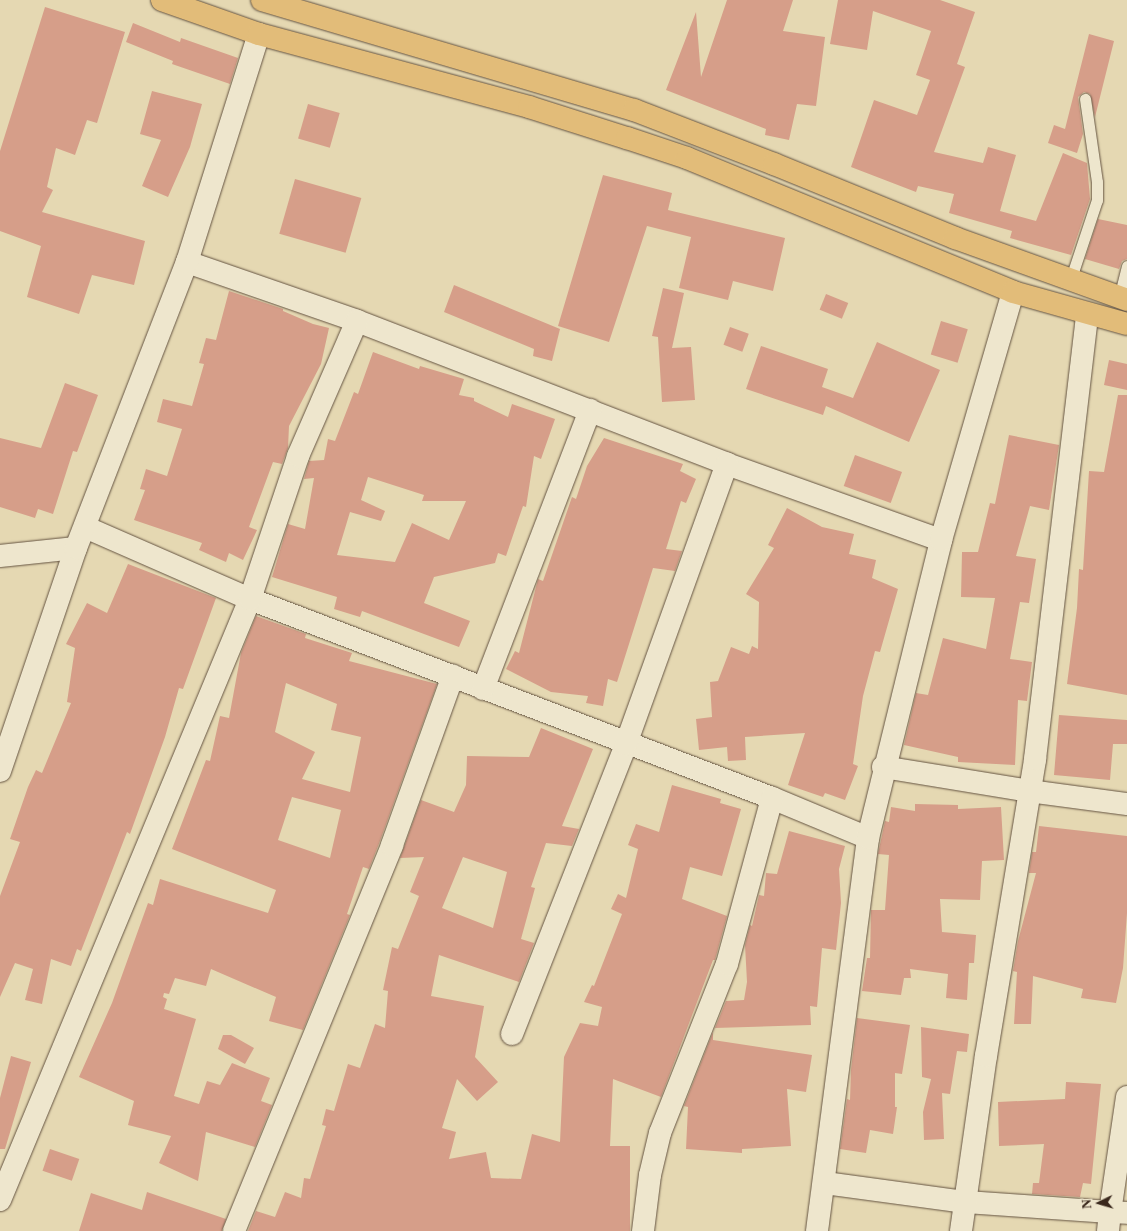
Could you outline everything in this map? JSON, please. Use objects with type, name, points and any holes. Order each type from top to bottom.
[{"type":"main road","points":[[162,0],[259,34],[529,107],[687,158],[787,201],[1013,292],[1127,324]]},
{"type":"main road","points":[[262,0],[286,4],[634,110],[801,175],[955,238],[1123,299]]},
{"type":"main road","points":[[787,201],[801,175]]},
{"type":"street","points":[[0,771],[76,548],[187,262],[259,34]]},
{"type":"street","points":[[187,262],[357,321],[727,464],[941,540]]},
{"type":"street","points":[[817,1231],[825,1183],[868,838],[883,767],[941,540],[1013,292]]},
{"type":"street","points":[[961,1231],[986,1056],[1029,791],[1087,314]]},
{"type":"street","points":[[0,1200],[250,599],[298,456],[357,321]]},
{"type":"street","points":[[483,688],[590,410]]},
{"type":"street","points":[[512,1034],[626,744],[727,464]]},
{"type":"street","points":[[84,527],[250,599],[626,744],[772,798],[868,838]]},
{"type":"street","points":[[0,556],[76,548]]},
{"type":"street","points":[[234,1231],[392,845],[453,676]]},
{"type":"street","points":[[883,767],[1029,791],[1127,804]]},
{"type":"street","points":[[643,1231],[650,1175],[660,1133],[727,964],[772,798]]},
{"type":"street","points":[[825,1183],[966,1202],[1115,1219],[1127,1097]]},
{"type":"lane","points":[[1070,281],[1097,200],[1097,182],[1085,99]]},
{"type":"lane","points":[[1123,299],[1127,266]]},
{"type":"building","points":[[727,0],[793,0],[783,31],[825,37],[816,106],[797,104],[789,140],[765,135],[766,129],[666,90],[696,12],[701,77]]},
{"type":"building","points":[[838,0],[940,0],[975,12],[957,64],[965,67],[934,152],[983,163],[988,147],[1016,155],[1000,211],[1036,221],[1063,153],[1087,163],[1090,199],[1071,255],[1010,238],[1012,231],[949,213],[954,194],[918,186],[916,192],[851,167],[874,100],[917,115],[930,80],[916,75],[931,31],[873,11],[867,50],[830,44]]},
{"type":"building","points":[[45,7],[125,32],[97,123],[87,120],[75,155],[56,148],[47,187],[53,190],[42,212],[145,241],[134,285],[92,275],[79,314],[27,297],[41,246],[0,231],[0,151]]},
{"type":"building","points":[[133,23],[180,42],[181,38],[238,58],[230,84],[172,64],[173,61],[126,42]]},
{"type":"building","points":[[1089,34],[1114,41],[1095,117],[1090,94],[1084,92],[1078,97],[1083,134],[1077,153],[1048,143],[1054,125],[1065,129]]},
{"type":"building","points":[[152,91],[202,104],[190,147],[168,197],[142,186],[161,140],[140,134]]},
{"type":"building","points":[[308,104],[340,113],[330,148],[298,139]]},
{"type":"building","points":[[603,175],[672,193],[668,210],[785,238],[773,291],[733,281],[728,300],[679,288],[691,237],[647,226],[609,342],[558,326]]},
{"type":"building","points":[[295,179],[361,198],[346,253],[279,234]]},
{"type":"building","points":[[1098,219],[1127,225],[1127,259],[1122,261],[1119,269],[1085,259]]},
{"type":"building","points":[[454,285],[560,329],[552,361],[533,356],[534,349],[444,312]]},
{"type":"building","points":[[663,288],[684,293],[672,348],[691,347],[695,400],[662,402],[658,337],[652,336]]},
{"type":"building","points":[[229,291],[283,309],[283,311],[313,324],[329,328],[321,364],[289,426],[288,448],[282,464],[273,462],[249,527],[257,530],[243,560],[229,553],[226,562],[199,550],[202,543],[134,520],[145,490],[140,489],[146,469],[167,476],[182,429],[157,422],[163,399],[192,406],[204,364],[199,363],[206,338],[216,340]]},
{"type":"building","points":[[826,294],[848,303],[842,319],[820,310]]},
{"type":"building","points":[[941,321],[968,329],[958,363],[931,354]]},
{"type":"building","points":[[730,327],[749,334],[742,352],[724,345]]},
{"type":"building","points":[[877,342],[940,370],[909,442],[826,406],[823,415],[746,389],[761,346],[828,369],[822,387],[853,398]]},
{"type":"building","points":[[373,352],[419,369],[420,366],[464,379],[459,395],[474,398],[474,401],[508,417],[512,404],[555,419],[541,459],[534,456],[526,507],[523,506],[506,556],[498,553],[495,563],[434,577],[424,603],[470,621],[459,647],[362,611],[360,617],[334,609],[337,597],[272,577],[288,524],[305,529],[314,478],[304,479],[309,461],[324,460],[328,439],[335,441],[354,392],[358,394]],"holes":[[[368,477],[424,495],[422,501],[466,501],[449,540],[412,523],[395,562],[337,555],[350,512],[381,521],[385,511],[361,500]]]},
{"type":"building","points":[[1109,360],[1127,364],[1127,390],[1104,385]]},
{"type":"building","points":[[65,383],[98,395],[77,452],[73,451],[53,514],[38,509],[35,518],[0,507],[0,438],[41,448]]},
{"type":"building","points":[[1118,395],[1127,395],[1127,695],[1067,684],[1077,608],[1079,569],[1083,570],[1089,471],[1104,472]]},
{"type":"building","points":[[1009,435],[1059,445],[1049,510],[1030,506],[1016,556],[1036,559],[1029,603],[1020,602],[1010,659],[1032,662],[1027,701],[1018,700],[1015,765],[958,762],[958,757],[904,745],[916,693],[928,695],[943,638],[986,649],[995,598],[961,597],[962,552],[978,552],[990,503],[995,504]]},
{"type":"building","points":[[604,438],[683,464],[680,471],[696,479],[686,503],[681,501],[666,549],[682,551],[675,571],[653,568],[617,682],[608,679],[603,706],[586,703],[588,696],[551,692],[506,669],[515,651],[519,653],[538,579],[543,581],[572,497],[576,499],[587,466]]},
{"type":"building","points":[[855,455],[902,472],[891,503],[844,486]]},
{"type":"building","points":[[787,508],[822,527],[854,534],[849,554],[876,560],[872,578],[898,589],[880,652],[875,651],[863,696],[853,764],[858,766],[845,800],[825,793],[823,797],[788,785],[805,733],[745,737],[746,760],[728,761],[727,747],[699,750],[696,719],[712,717],[710,682],[718,681],[731,647],[749,654],[752,646],[758,649],[759,602],[746,594],[774,548],[768,545]]},
{"type":"building","points":[[128,564],[216,598],[183,689],[179,688],[165,737],[130,834],[127,832],[81,951],[77,949],[71,966],[51,959],[42,1004],[25,1000],[33,969],[15,963],[0,997],[0,896],[20,842],[10,839],[28,787],[36,770],[42,773],[71,703],[67,702],[75,648],[66,644],[87,603],[107,613]]},
{"type":"building","points":[[256,616],[306,634],[305,638],[352,653],[349,661],[437,684],[380,841],[369,869],[363,867],[347,914],[350,915],[303,1030],[269,1021],[276,997],[211,969],[206,986],[175,978],[169,994],[164,993],[163,997],[167,999],[164,1009],[196,1019],[174,1096],[199,1104],[207,1081],[220,1085],[232,1063],[270,1078],[261,1101],[272,1105],[255,1147],[206,1132],[198,1181],[159,1163],[171,1136],[128,1125],[134,1101],[79,1077],[112,1003],[148,903],[153,905],[160,879],[268,913],[276,890],[172,849],[206,760],[210,761],[220,716],[229,718],[241,653]],"holes":[[[286,683],[337,704],[331,730],[361,737],[350,792],[302,779],[315,752],[275,732]],[[292,797],[341,810],[330,858],[278,840]]]},
{"type":"building","points":[[1059,715],[1127,720],[1127,744],[1113,744],[1110,780],[1054,775]]},
{"type":"building","points":[[541,728],[593,749],[562,826],[579,829],[572,846],[546,843],[531,887],[535,888],[521,939],[534,943],[519,982],[439,955],[431,996],[484,1006],[475,1057],[498,1082],[477,1101],[457,1079],[442,1128],[456,1132],[449,1159],[486,1152],[491,1178],[521,1179],[532,1134],[560,1142],[564,1057],[580,1023],[598,1026],[602,1007],[584,1002],[592,985],[594,986],[622,914],[611,909],[618,894],[626,898],[638,849],[628,845],[636,824],[659,832],[672,785],[721,799],[720,803],[741,809],[722,876],[690,867],[682,899],[727,916],[715,960],[713,960],[661,1097],[613,1079],[610,1146],[630,1146],[630,1231],[248,1231],[256,1211],[275,1217],[285,1192],[301,1198],[304,1178],[310,1179],[326,1126],[322,1125],[326,1109],[334,1111],[348,1064],[360,1068],[375,1024],[385,1028],[388,991],[383,990],[392,947],[398,949],[419,896],[410,892],[424,857],[400,858],[421,800],[454,812],[466,785],[467,756],[529,757]],"holes":[[[463,857],[507,872],[493,928],[442,908]]]},
{"type":"building","points":[[915,804],[958,805],[958,809],[1001,807],[1004,860],[982,861],[980,900],[940,899],[942,932],[976,935],[974,963],[969,963],[967,1000],[946,998],[948,974],[910,969],[911,978],[904,978],[901,995],[862,991],[867,958],[870,958],[871,910],[885,910],[889,855],[878,854],[885,821],[889,822],[891,807],[915,811]]},
{"type":"building","points":[[1039,826],[1127,836],[1127,913],[1123,968],[1116,1003],[1081,998],[1083,989],[1033,976],[1031,1024],[1014,1024],[1017,972],[1013,971],[1018,941],[1036,873],[1029,873],[1032,852],[1036,852]]},
{"type":"building","points":[[789,831],[845,846],[839,869],[841,903],[836,950],[822,948],[817,1007],[810,1006],[811,1025],[715,1028],[726,1001],[744,1000],[747,982],[745,945],[750,925],[752,926],[759,895],[764,896],[766,873],[777,874]]},
{"type":"building","points":[[857,1018],[910,1025],[902,1074],[895,1073],[895,1107],[897,1107],[893,1134],[870,1130],[866,1153],[840,1149],[847,1099],[850,1100],[851,1070]]},
{"type":"building","points":[[921,1027],[969,1034],[967,1052],[957,1051],[950,1094],[942,1093],[944,1139],[924,1140],[923,1112],[931,1079],[922,1077]]},
{"type":"building","points":[[713,1032],[713,1040],[812,1055],[806,1092],[787,1089],[791,1146],[742,1149],[742,1153],[686,1149],[688,1107],[684,1106]]},
{"type":"building","points":[[223,1035],[231,1035],[254,1048],[245,1064],[218,1049]]},
{"type":"building","points":[[11,1056],[31,1062],[5,1149],[0,1149],[0,1098]]},
{"type":"building","points":[[1066,1082],[1101,1084],[1091,1184],[1083,1183],[1080,1197],[1032,1194],[1033,1183],[1039,1183],[1044,1144],[999,1146],[998,1102],[1065,1099]]},
{"type":"building","points":[[50,1149],[79,1159],[72,1181],[43,1171]]},
{"type":"building","points":[[147,1192],[226,1219],[222,1231],[79,1231],[91,1193],[142,1210]]}]
